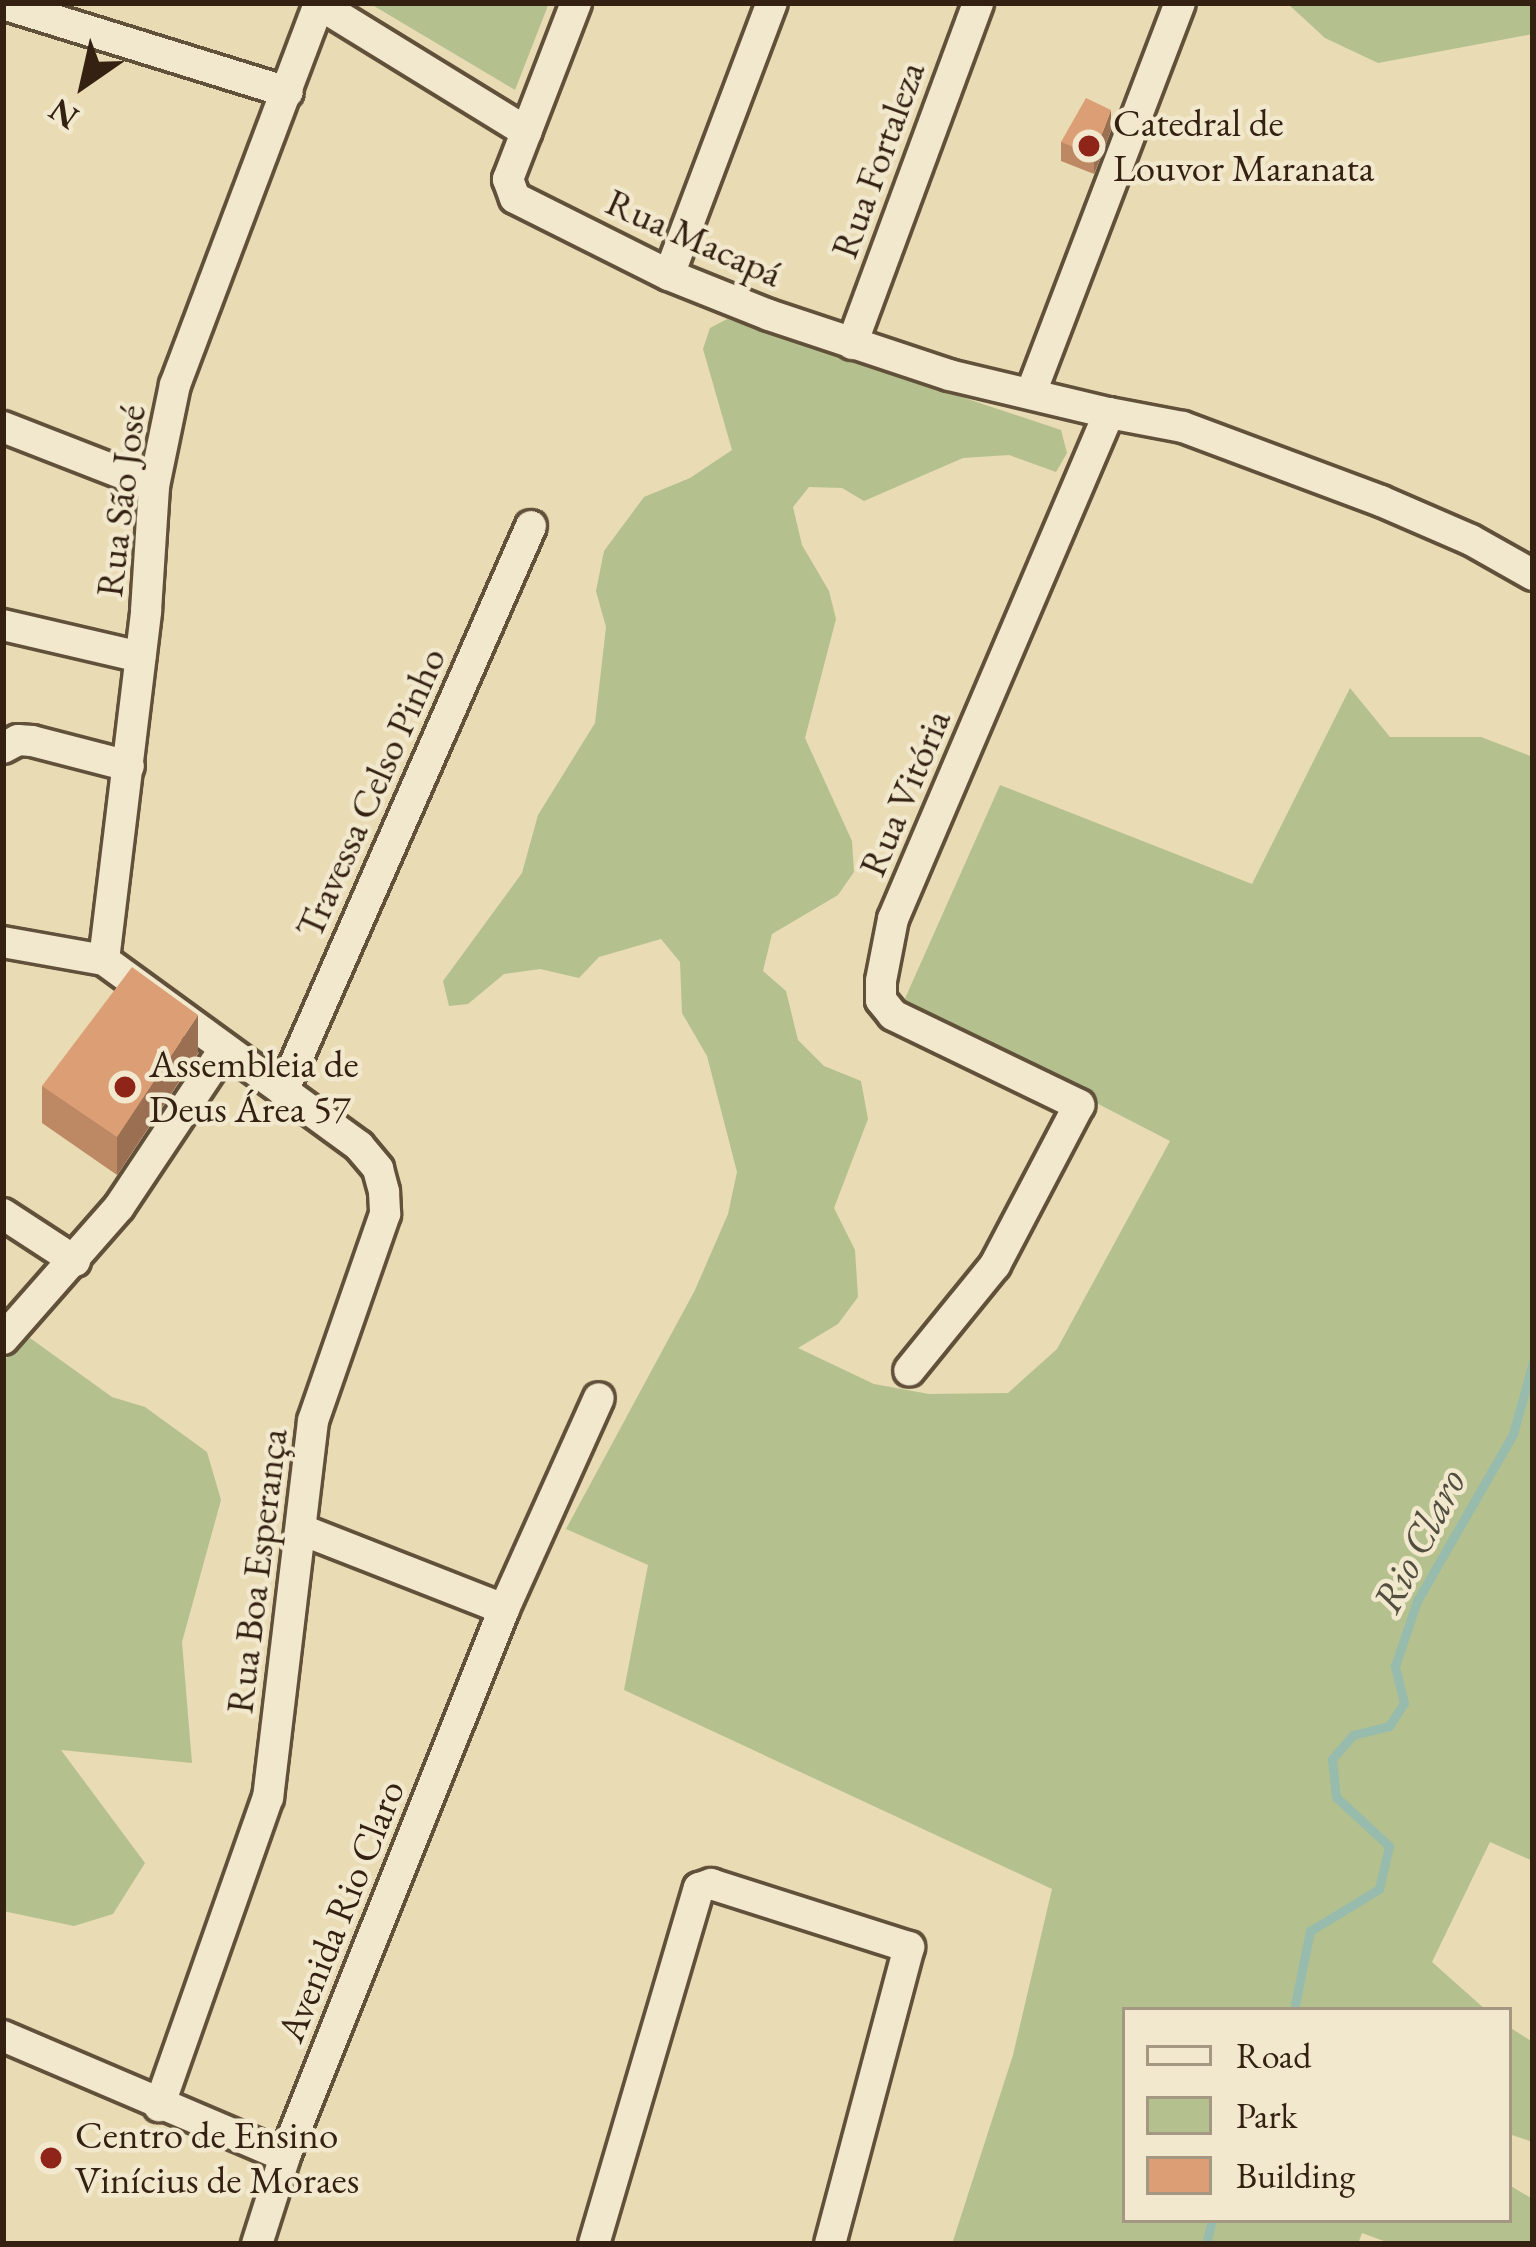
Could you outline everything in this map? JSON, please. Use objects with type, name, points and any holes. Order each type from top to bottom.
[{"type":"street","points":[[318,3],[527,132],[576,3]]},
{"type":"street","name":"Rua São José","points":[[104,960],[129,766],[154,486],[175,385],[318,3]]},
{"type":"street","points":[[669,274],[772,3]]},
{"type":"street","name":"Rua Fortaleza","points":[[852,344],[978,3]]},
{"type":"street","points":[[1031,393],[1180,3]]},
{"type":"street","points":[[3,4],[288,92]]},
{"type":"street","name":"Rua Macapá","points":[[527,132],[508,179],[508,192],[669,274],[852,344]]},
{"type":"street","points":[[852,344],[949,375],[1183,427],[1472,540],[1533,575]]},
{"type":"street","name":"Rua Vitória","points":[[910,1371],[995,1265],[1078,1105],[893,1016],[881,1000],[881,981],[893,919],[1108,412]]},
{"type":"street","points":[[3,427],[154,486]]},
{"type":"street","name":"Travessa Celso Pinho","points":[[283,1090],[531,526]]},
{"type":"street","points":[[3,625],[140,657]]},
{"type":"street","points":[[3,748],[18,740],[32,741],[129,766]]},
{"type":"street","points":[[3,942],[104,960]]},
{"type":"street","name":"Rua Boa Esperança","points":[[104,960],[359,1147],[378,1169],[384,1192],[385,1214],[313,1421],[268,1798],[159,2106]]},
{"type":"street","points":[[3,1339],[118,1207],[223,1051]]},
{"type":"street","points":[[3,1214],[75,1261]]},
{"type":"street","name":"Avenida Rio Claro","points":[[257,2244],[285,2156],[504,1609],[599,1398]]},
{"type":"street","points":[[302,1530],[504,1609]]},
{"type":"street","points":[[594,2244],[699,1888],[711,1884],[909,1947],[830,2244]]},
{"type":"street","points":[[3,2036],[285,2156]]},
{"type":"green space","points":[[369,3],[549,3],[515,90]]},
{"type":"green space","points":[[1287,3],[1533,3],[1533,34],[1378,63],[1325,38]]},
{"type":"green space","points":[[727,319],[1061,430],[1067,453],[1056,472],[1009,455],[963,458],[864,501],[842,488],[809,487],[793,507],[802,545],[829,591],[836,619],[805,738],[852,841],[854,872],[838,895],[772,934],[763,971],[786,991],[798,1040],[824,1066],[861,1081],[868,1119],[834,1208],[855,1250],[858,1297],[838,1324],[798,1348],[874,1384],[929,1394],[1008,1393],[1057,1349],[1170,1141],[903,1003],[1000,785],[1252,884],[1350,688],[1390,737],[1481,737],[1533,757],[1533,1861],[1490,1842],[1432,1962],[1483,2007],[1122,2007],[1122,2223],[1512,2223],[1512,2187],[1533,2199],[1533,2244],[1392,2244],[1362,2233],[1358,2244],[952,2244],[1013,2055],[1052,1889],[624,1690],[648,1565],[566,1529],[695,1290],[728,1214],[737,1172],[707,1056],[682,1013],[680,962],[661,939],[599,957],[579,978],[540,969],[504,974],[468,1004],[449,1006],[443,981],[522,873],[538,815],[595,723],[606,627],[596,591],[604,551],[644,497],[690,478],[732,450],[703,349],[710,328]]},
{"type":"green space","points":[[30,1338],[112,1397],[145,1407],[207,1452],[221,1500],[182,1642],[192,1763],[61,1750],[145,1863],[113,1914],[74,1926],[3,1911],[3,1361]]},
{"type":"green space","points":[[1512,2029],[1533,2042],[1533,2142],[1512,2135]]},
{"type":"building","points":[[1086,98],[1111,110],[1094,155],[1061,142]]},
{"type":"building","points":[[132,967],[198,1015],[117,1137],[42,1086]]},
{"type":"waterway","name":"Rio Claro","points":[[1295,2007],[1310,1931],[1379,1889],[1389,1846],[1336,1797],[1332,1759],[1353,1735],[1389,1726],[1404,1703],[1395,1666],[1417,1601],[1513,1434],[1533,1362]]},
{"type":"waterway","name":"Rio Claro","points":[[1206,2244],[1211,2223]]},
{"type":"place","name":"Catedral de Louvor Maranata","points":[[1089,146]]},
{"type":"place","name":"Assembleia de Deus Área 57","points":[[125,1087]]},
{"type":"place","name":"Centro de Ensino Vinícius de Moraes","points":[[51,2158]]}]
